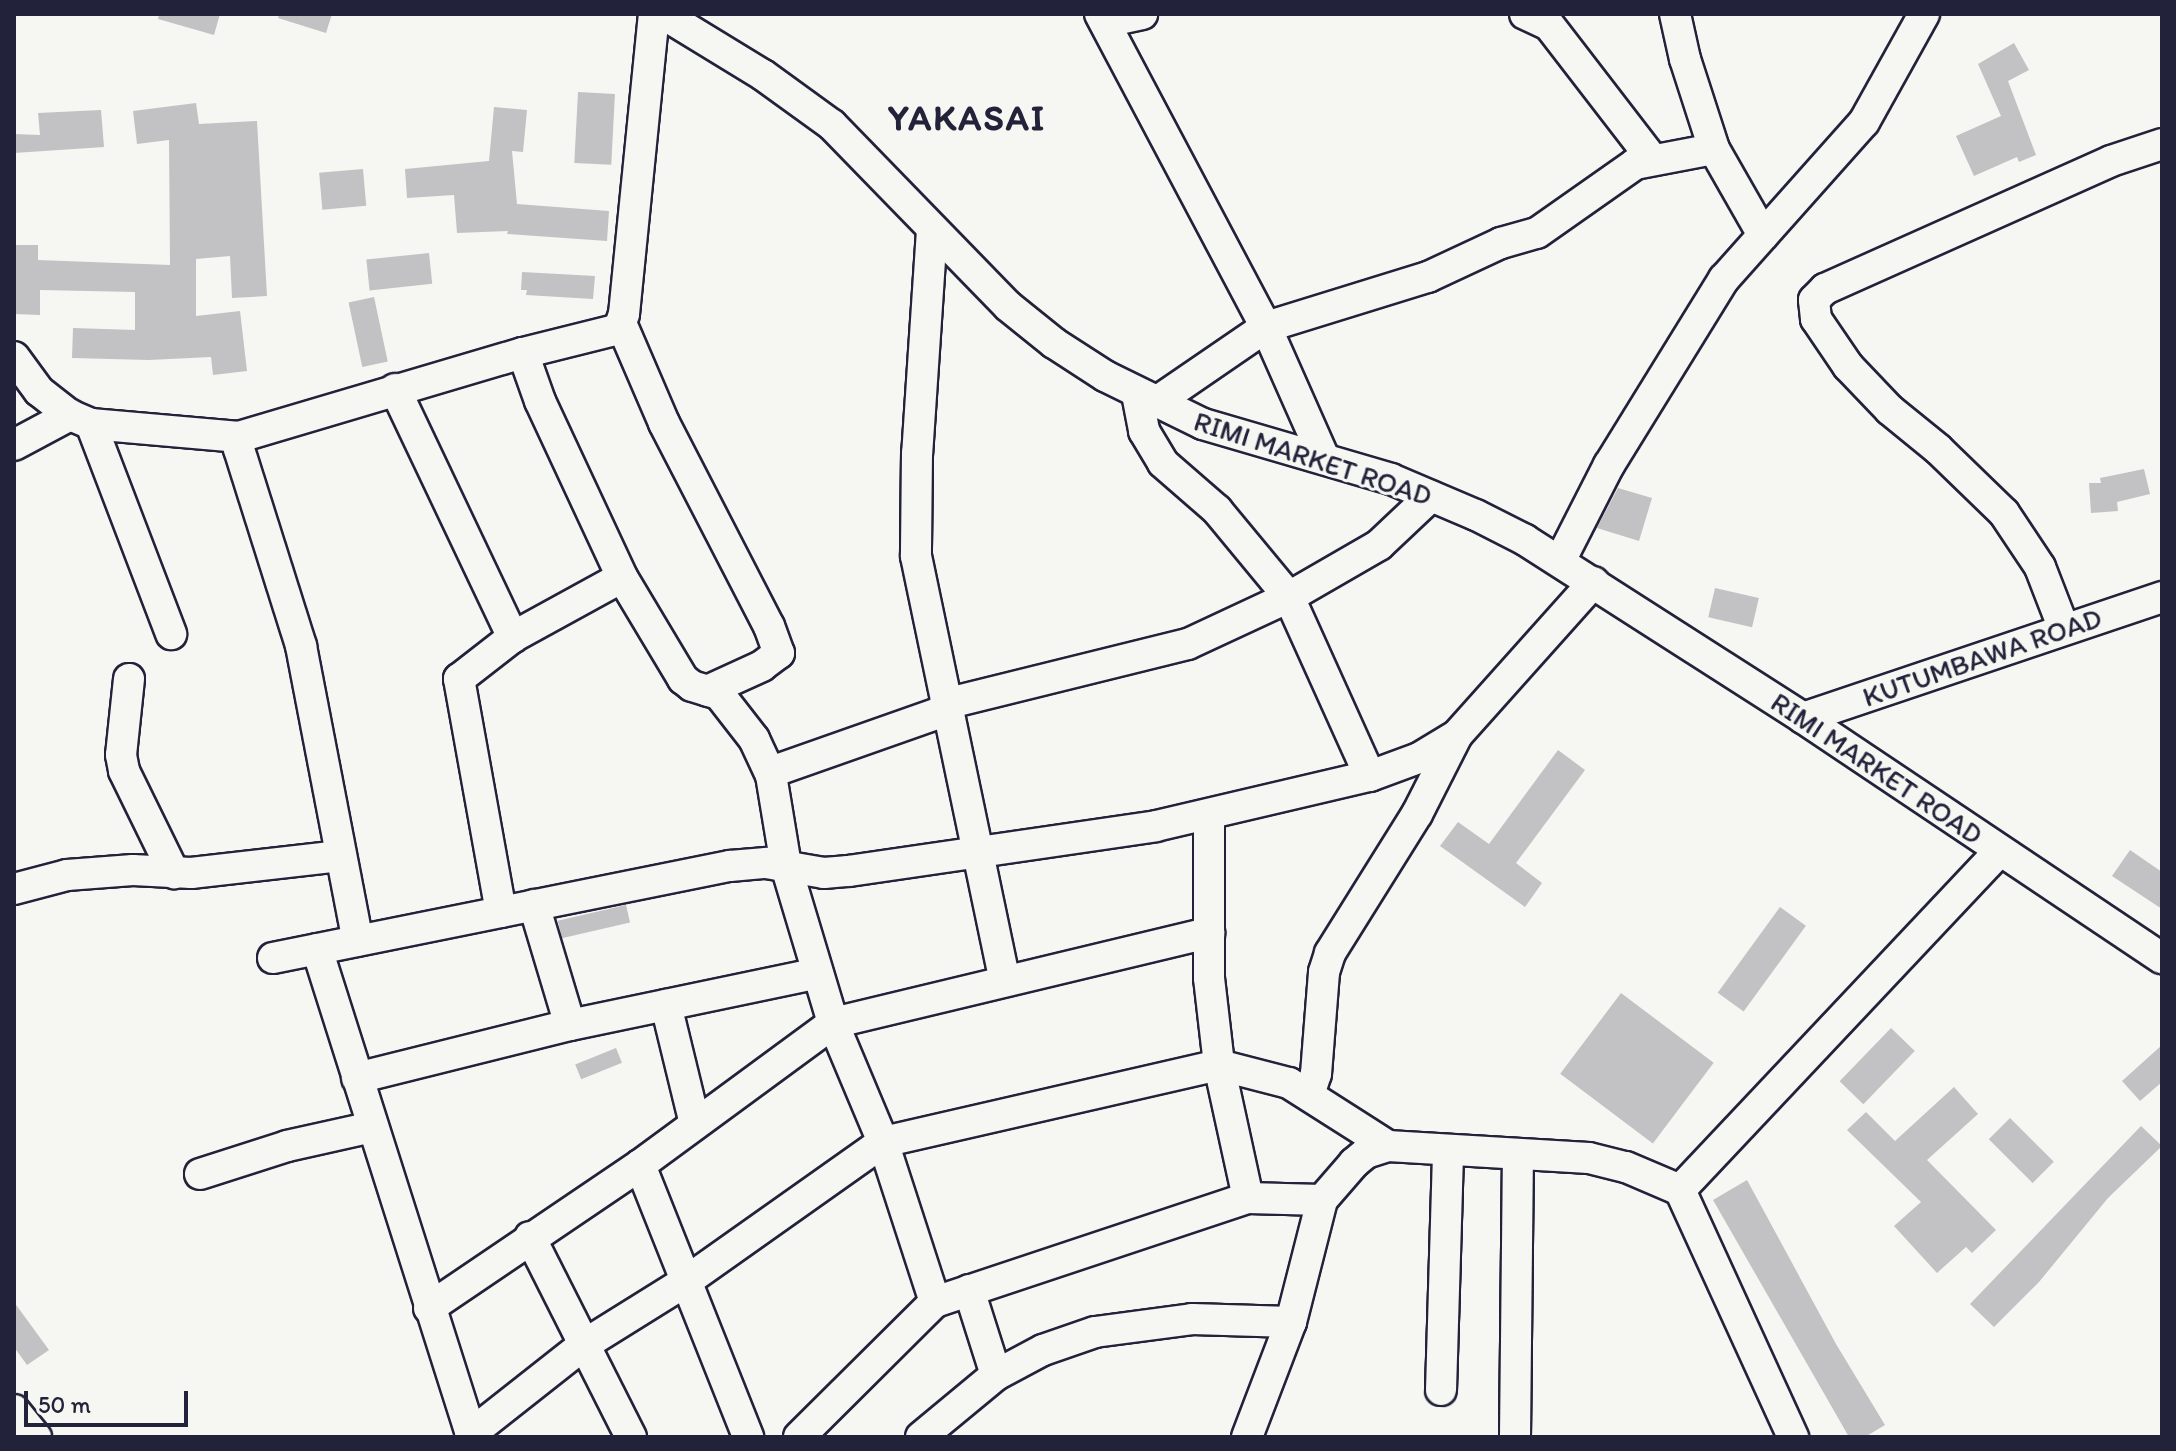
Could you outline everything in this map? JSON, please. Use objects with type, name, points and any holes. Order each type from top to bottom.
[{"type":"street","points":[[14,445],[80,420],[239,437],[395,389],[619,329],[654,14]]},
{"type":"street","name":"RIMI MARKET ROAD","points":[[663,14],[701,23],[832,125],[970,271],[1054,343],[1146,398],[1251,440],[1391,479],[1476,515],[1560,561],[1803,718],[2162,958]]},
{"type":"street","points":[[1142,14],[1103,18],[1266,327],[1324,458]]},
{"type":"street","points":[[1525,14],[1549,25],[1653,160]]},
{"type":"street","points":[[1675,14],[1685,59],[1714,149],[1763,235]]},
{"type":"street","points":[[1560,561],[1609,465],[1724,279],[1864,122],[1924,14]]},
{"type":"street","points":[[2064,629],[2040,567],[2004,513],[1938,449],[1890,410],[1848,366],[1816,319],[1814,300],[1825,289],[2111,161],[2162,144]]},
{"type":"street","points":[[1370,776],[1289,597],[1217,510],[1163,463],[1144,431],[1146,398],[1266,327],[1428,277],[1501,243],[1537,233],[1607,180],[1635,164],[1714,149]]},
{"type":"street","points":[[932,230],[917,453],[916,556],[1004,979]]},
{"type":"street","points":[[621,323],[664,423],[769,626],[779,653],[762,666],[707,691]]},
{"type":"street","points":[[523,353],[540,401],[622,577],[683,679],[719,694],[747,730],[771,775],[786,866],[833,1023],[883,1142],[935,1302]]},
{"type":"street","points":[[14,357],[26,377],[80,420],[171,634]]},
{"type":"street","points":[[395,389],[513,637]]},
{"type":"street","points":[[239,437],[239,449],[301,646],[358,941]]},
{"type":"street","points":[[771,775],[774,771],[946,707],[1188,644],[1289,597],[1379,545],[1431,496]]},
{"type":"street","points":[[501,912],[459,679],[513,637],[622,577]]},
{"type":"street","points":[[1309,1095],[1316,1074],[1324,972],[1330,953],[1417,814],[1457,735],[1594,582]]},
{"type":"street","name":"KUTUMBAWA ROAD","points":[[1803,718],[2162,597]]},
{"type":"street","points":[[129,679],[121,755],[124,771],[174,873]]},
{"type":"street","points":[[273,958],[730,866],[766,863],[837,872],[1209,815],[1370,776],[1419,758],[1457,735]]},
{"type":"street","points":[[1209,815],[1209,978],[1219,1065],[1248,1198]]},
{"type":"street","points":[[1680,1190],[2000,851]]},
{"type":"street","points":[[14,889],[67,875],[133,870],[174,873],[340,856]]},
{"type":"street","points":[[534,905],[570,1025]]},
{"type":"street","points":[[429,1308],[640,1165],[833,1023],[1004,979],[1209,933]]},
{"type":"street","points":[[317,949],[470,1431],[477,1429],[582,1346],[688,1280],[883,1142],[1219,1065],[1289,1083],[1388,1146]]},
{"type":"street","points":[[357,1078],[570,1025],[818,973]]},
{"type":"street","points":[[666,1005],[695,1124]]},
{"type":"street","points":[[200,1174],[287,1146],[373,1127]]},
{"type":"street","points":[[1247,1437],[1291,1322],[1322,1200],[1366,1153],[1388,1146],[1448,1152],[1589,1158],[1626,1167],[1680,1190],[1793,1437]]},
{"type":"street","points":[[1441,1390],[1448,1152]]},
{"type":"street","points":[[1515,1437],[1518,1156]]},
{"type":"street","points":[[640,1165],[748,1437]]},
{"type":"street","points":[[799,1437],[935,1302],[1248,1198],[1322,1200]]},
{"type":"street","points":[[530,1237],[582,1346],[631,1437]]},
{"type":"street","points":[[969,1290],[996,1375]]},
{"type":"street","points":[[921,1437],[996,1375],[1043,1350],[1095,1332],[1192,1319],[1291,1322]]},
{"type":"street","points":[[14,1410],[36,1437]]},
{"type":"building","points":[[159,14],[220,14],[214,35],[158,19]]},
{"type":"building","points":[[279,14],[332,14],[326,33],[278,18]]},
{"type":"building","points":[[2014,43],[2029,70],[2008,81],[2036,155],[2019,162],[2017,157],[1974,176],[1956,136],[2001,116],[1978,64]]},
{"type":"building","points":[[578,92],[615,94],[611,165],[574,163]]},
{"type":"building","points":[[196,103],[199,124],[257,121],[267,296],[232,298],[230,256],[196,259],[196,316],[240,311],[247,371],[213,375],[211,357],[149,360],[72,358],[73,328],[135,330],[135,292],[40,290],[40,315],[14,314],[14,245],[38,245],[38,260],[170,265],[169,140],[137,144],[133,111]]},
{"type":"building","points":[[494,107],[527,110],[523,152],[512,151],[517,204],[609,211],[607,241],[507,234],[508,231],[457,233],[454,195],[407,198],[405,169],[489,161]]},
{"type":"building","points":[[101,110],[104,147],[14,153],[14,134],[40,135],[38,113]]},
{"type":"building","points":[[363,169],[366,206],[322,210],[319,173]]},
{"type":"building","points":[[429,253],[432,284],[370,290],[366,260]]},
{"type":"building","points":[[522,272],[595,276],[593,299],[526,295],[527,290],[521,290]]},
{"type":"building","points":[[374,297],[388,362],[362,367],[349,302]]},
{"type":"building","points":[[2144,469],[2150,494],[2117,502],[2118,511],[2091,513],[2089,483],[2101,483],[2100,478]]},
{"type":"building","points":[[1618,488],[1652,498],[1639,541],[1597,528]]},
{"type":"building","points":[[1715,588],[1759,598],[1752,627],[1708,617]]},
{"type":"building","points":[[1558,750],[1585,770],[1516,863],[1542,883],[1525,907],[1440,846],[1458,822],[1489,844]]},
{"type":"building","points":[[2130,850],[2162,872],[2162,909],[2112,876]]},
{"type":"building","points":[[626,905],[630,923],[562,938],[558,921]]},
{"type":"building","points":[[1780,907],[1806,926],[1744,1012],[1718,993]]},
{"type":"building","points":[[1621,993],[1714,1063],[1653,1143],[1560,1074]]},
{"type":"building","points":[[1891,1028],[1915,1051],[1863,1104],[1840,1081]]},
{"type":"building","points":[[2162,1045],[2162,1082],[2140,1101],[2122,1081]]},
{"type":"building","points":[[616,1048],[622,1063],[581,1079],[575,1064]]},
{"type":"building","points":[[1954,1087],[1978,1114],[1927,1160],[1996,1230],[1972,1253],[1966,1247],[1937,1273],[1894,1226],[1921,1202],[1847,1130],[1866,1112],[1895,1141]]},
{"type":"building","points":[[2010,1118],[2054,1162],[2033,1183],[1989,1139]]},
{"type":"building","points":[[2141,1126],[2162,1146],[2108,1198],[2039,1282],[1994,1327],[1970,1304]]},
{"type":"building","points":[[1747,1180],[1836,1344],[1885,1425],[1865,1437],[1849,1437],[1713,1200]]},
{"type":"building","points":[[14,1302],[49,1350],[27,1365],[14,1347]]},
{"type":"district","name":"YAKASAI","points":[[967,118]]}]
